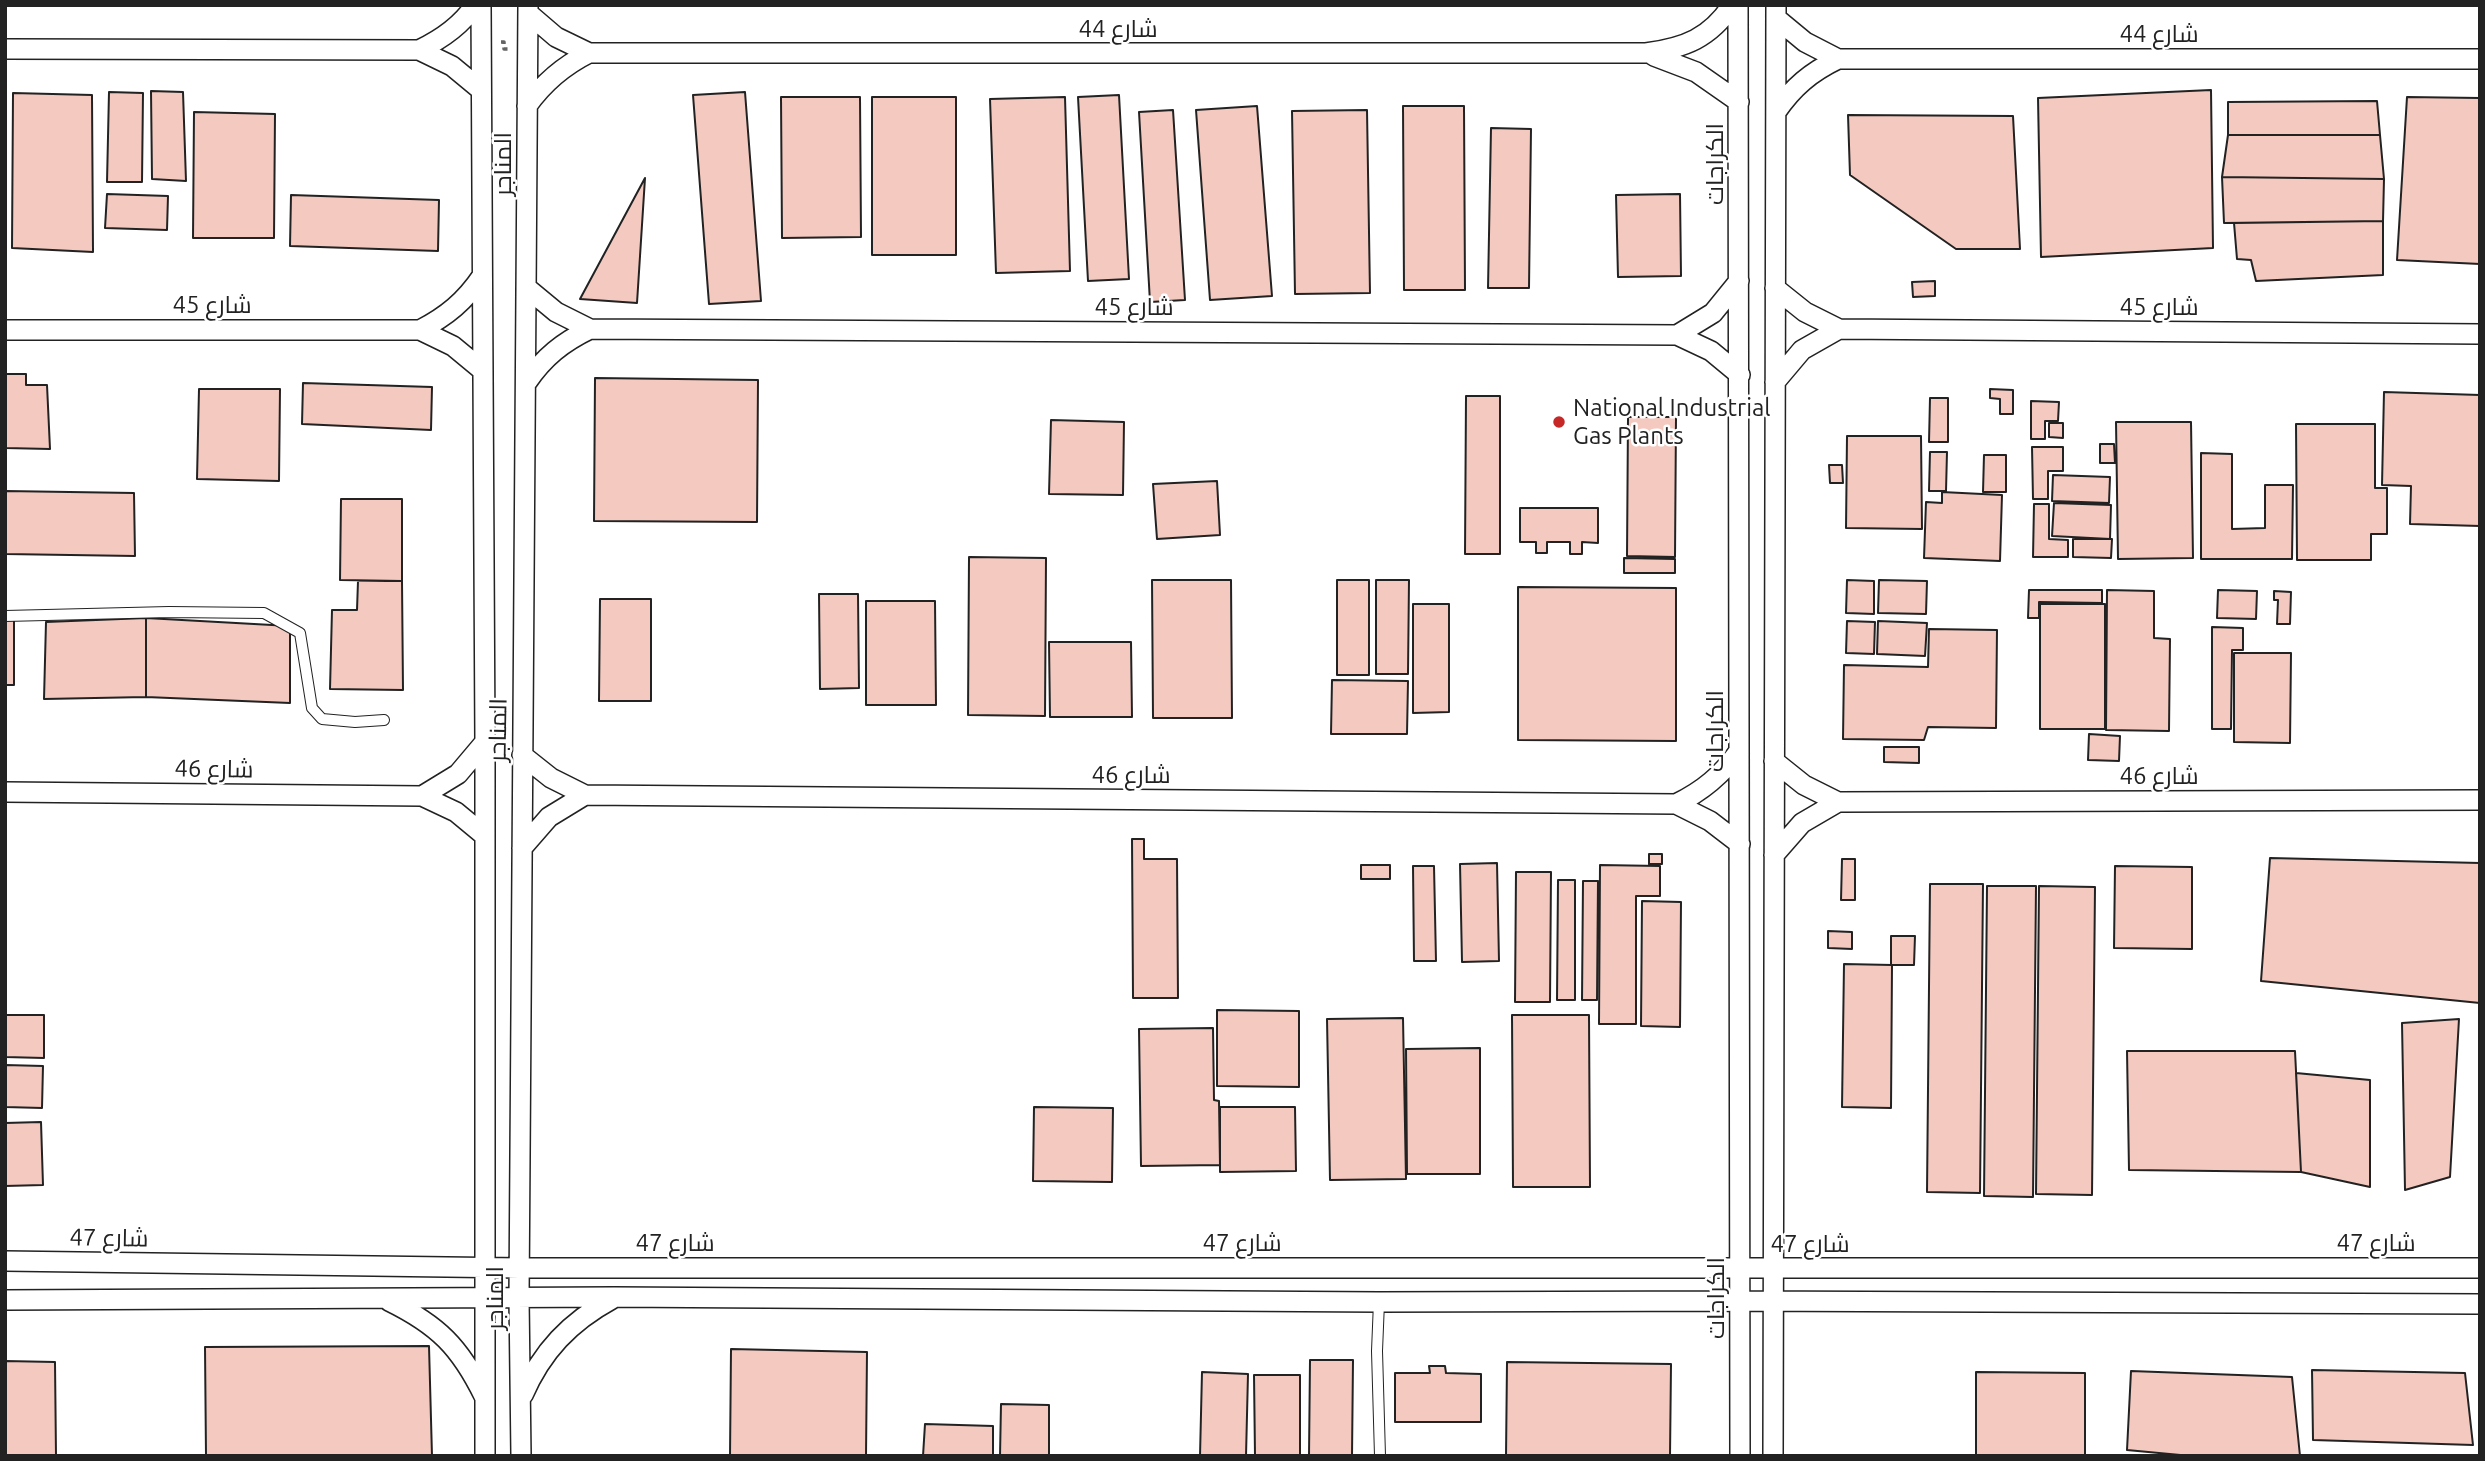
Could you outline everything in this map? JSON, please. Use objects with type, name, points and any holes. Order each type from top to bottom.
[{"type":"street","points":[[419,50],[455,29],[475,5]]},
{"type":"street","name":"المناجر","points":[[481,5],[485,1456]]},
{"type":"street","name":"شارع 44","points":[[527,106],[554,74],[589,53],[1646,53],[1674,50],[1700,38],[1722,21],[1732,5]]},
{"type":"street","name":"الكراجات","points":[[1738,5],[1740,1456]]},
{"type":"street","name":"المناجر","points":[[522,1456],[519,1298],[528,9]]},
{"type":"street","name":"شارع 44","points":[[528,9],[556,37],[589,53]]},
{"type":"street","points":[[1773,1456],[1776,12]]},
{"type":"street","name":"شارع 44","points":[[1776,12],[1805,42],[1838,59],[2480,59]]},
{"type":"street","points":[[5,49],[419,50],[453,66],[481,90]]},
{"type":"street","name":"شارع 44","points":[[1646,53],[1696,72],[1739,102]]},
{"type":"street","points":[[1776,112],[1802,80],[1838,59]]},
{"type":"street","points":[[420,330],[456,309],[482,276]]},
{"type":"street","points":[[1677,335],[1713,313],[1740,281]]},
{"type":"street","name":"شارع 45","points":[[527,288],[556,312],[590,329]]},
{"type":"street","name":"شارع 45","points":[[1775,288],[1805,312],[1839,329]]},
{"type":"street","name":"شارع 45","points":[[527,382],[554,350],[590,329],[1677,335],[1711,351],[1740,375]]},
{"type":"street","name":"شارع 45","points":[[1775,382],[1802,350],[1839,329],[2480,334]]},
{"type":"street","name":"شارع 45","points":[[5,330],[420,330],[453,346],[482,370]]},
{"type":"street","points":[[422,796],[458,774],[485,742]]},
{"type":"street","name":"شارع 46","points":[[522,755],[551,779],[585,795],[1676,804],[1712,783],[1740,751]]},
{"type":"street","name":"شارع 46","points":[[1774,761],[1804,785],[1838,802],[2480,800]]},
{"type":"street","name":"شارع 46","points":[[5,792],[422,796],[456,812],[485,836]]},
{"type":"street","points":[[522,848],[549,817],[585,795]]},
{"type":"street","points":[[1774,855],[1802,823],[1838,802]]},
{"type":"street","name":"شارع 46","points":[[1676,804],[1710,821],[1740,845]]},
{"type":"street","name":"شارع 47","points":[[5,1261],[520,1268],[2480,1268]]},
{"type":"street","points":[[521,1399],[532,1373],[554,1343],[589,1311],[614,1297]]},
{"type":"street","points":[[5,1300],[614,1297],[1379,1302],[2480,1304]]},
{"type":"street","points":[[385,1299],[418,1315],[446,1338],[469,1366],[486,1398]]},
{"type":"lane","points":[[5,616],[264,612],[300,633],[312,708],[323,719],[355,722],[384,720]]},
{"type":"lane","points":[[1379,1302],[1377,1351],[1380,1456]]},
{"type":"path","points":[[481,41],[504,42],[504,49],[528,49]]},
{"type":"building","points":[[2211,90],[2213,248],[2041,257],[2038,98]]},
{"type":"building","points":[[151,91],[183,92],[186,181],[152,179]]},
{"type":"building","points":[[109,92],[143,93],[142,182],[107,182]]},
{"type":"building","points":[[745,92],[761,301],[709,304],[693,95]]},
{"type":"building","points":[[13,93],[92,95],[93,252],[12,248]]},
{"type":"building","points":[[1119,95],[1129,279],[1088,281],[1078,97]]},
{"type":"building","points":[[781,97],[860,97],[861,237],[782,238]]},
{"type":"building","points":[[872,97],[956,97],[956,255],[872,255]]},
{"type":"building","points":[[1065,97],[1070,271],[996,273],[990,99]]},
{"type":"building","points":[[2407,97],[2480,98],[2480,264],[2397,260]]},
{"type":"building","points":[[2377,101],[2380,135],[2228,135],[2228,102]]},
{"type":"building","points":[[1257,106],[1272,296],[1210,300],[1196,110]]},
{"type":"building","points":[[1403,106],[1464,106],[1465,290],[1404,290]]},
{"type":"building","points":[[1173,110],[1185,300],[1150,302],[1139,112]]},
{"type":"building","points":[[1367,110],[1370,293],[1295,294],[1292,111]]},
{"type":"building","points":[[194,112],[275,114],[274,238],[193,238]]},
{"type":"building","points":[[1848,115],[2013,116],[2020,249],[1956,249],[1850,175]]},
{"type":"building","points":[[1491,128],[1531,129],[1529,288],[1488,288]]},
{"type":"building","points":[[2228,135],[2380,135],[2384,179],[2222,177]]},
{"type":"building","points":[[2222,177],[2384,179],[2383,221],[2224,223]]},
{"type":"building","points":[[645,178],[637,303],[580,299]]},
{"type":"building","points":[[107,194],[168,196],[167,230],[105,228]]},
{"type":"building","points":[[1680,194],[1681,276],[1618,277],[1616,195]]},
{"type":"building","points":[[291,195],[439,200],[438,251],[290,246]]},
{"type":"building","points":[[2383,221],[2383,275],[2256,281],[2251,260],[2237,259],[2234,223]]},
{"type":"building","points":[[1935,281],[1935,296],[1913,297],[1912,282]]},
{"type":"building","points":[[5,374],[26,374],[26,385],[47,385],[50,449],[5,448]]},
{"type":"building","points":[[595,378],[758,380],[757,522],[594,521]]},
{"type":"building","points":[[303,383],[432,387],[431,430],[302,424]]},
{"type":"building","points":[[199,389],[280,389],[279,481],[197,479]]},
{"type":"building","points":[[1990,389],[2013,390],[2013,414],[2000,414],[2000,399],[1990,398]]},
{"type":"building","points":[[2384,392],[2480,395],[2480,526],[2410,524],[2411,486],[2382,485]]},
{"type":"building","points":[[1466,396],[1500,396],[1500,554],[1465,554]]},
{"type":"building","points":[[1930,398],[1948,398],[1948,442],[1929,442]]},
{"type":"building","points":[[2031,401],[2059,402],[2058,421],[2045,421],[2045,439],[2031,439]]},
{"type":"building","points":[[1628,417],[1676,417],[1675,557],[1627,556]]},
{"type":"building","points":[[1051,420],[1124,422],[1123,495],[1049,494]]},
{"type":"building","points":[[2116,422],[2191,422],[2193,558],[2118,559]]},
{"type":"building","points":[[2049,423],[2063,423],[2063,438],[2049,437]]},
{"type":"building","points":[[2296,424],[2375,424],[2375,488],[2387,488],[2387,534],[2371,534],[2371,560],[2297,560]]},
{"type":"building","points":[[1847,436],[1921,436],[1922,529],[1846,528]]},
{"type":"building","points":[[2100,444],[2114,444],[2115,463],[2100,463]]},
{"type":"building","points":[[2032,447],[2063,447],[2063,471],[2048,471],[2048,499],[2033,499]]},
{"type":"building","points":[[1930,452],[1947,452],[1946,491],[1929,491]]},
{"type":"building","points":[[2201,453],[2232,454],[2232,529],[2265,528],[2265,485],[2293,485],[2292,559],[2201,559]]},
{"type":"building","points":[[1984,455],[2006,455],[2006,492],[1983,492]]},
{"type":"building","points":[[1829,465],[1842,465],[1843,483],[1830,483]]},
{"type":"building","points":[[2053,475],[2110,477],[2109,503],[2052,501]]},
{"type":"building","points":[[1217,481],[1220,535],[1157,539],[1153,484]]},
{"type":"building","points":[[5,491],[134,493],[135,556],[5,554]]},
{"type":"building","points":[[1942,492],[2002,495],[2000,561],[1924,558],[1926,502],[1942,503]]},
{"type":"building","points":[[341,499],[402,499],[402,581],[340,580]]},
{"type":"building","points":[[2054,503],[2111,505],[2110,539],[2052,536]]},
{"type":"building","points":[[2034,504],[2049,504],[2049,539],[2068,540],[2068,557],[2033,557]]},
{"type":"building","points":[[1520,508],[1598,508],[1598,543],[1582,542],[1582,554],[1570,554],[1570,542],[1547,542],[1547,553],[1536,553],[1536,542],[1520,542]]},
{"type":"building","points":[[2073,539],[2112,539],[2111,558],[2073,557]]},
{"type":"building","points":[[969,557],[1046,558],[1045,716],[968,715]]},
{"type":"building","points":[[1624,558],[1675,559],[1675,573],[1624,573]]},
{"type":"building","points":[[1152,580],[1231,580],[1232,718],[1153,718]]},
{"type":"building","points":[[1337,580],[1369,580],[1369,675],[1337,675]]},
{"type":"building","points":[[1376,580],[1409,580],[1408,674],[1376,674]]},
{"type":"building","points":[[1847,580],[1874,581],[1874,614],[1846,613]]},
{"type":"building","points":[[1879,580],[1927,581],[1926,614],[1878,613]]},
{"type":"building","points":[[358,581],[402,581],[403,690],[330,689],[332,610],[357,610]]},
{"type":"building","points":[[1518,587],[1676,588],[1676,741],[1518,740]]},
{"type":"building","points":[[2029,590],[2102,590],[2102,603],[2039,602],[2039,618],[2028,618]]},
{"type":"building","points":[[2107,590],[2154,591],[2154,638],[2170,639],[2169,731],[2106,730]]},
{"type":"building","points":[[2218,590],[2257,591],[2256,619],[2217,618]]},
{"type":"building","points":[[2274,591],[2291,592],[2290,624],[2277,624],[2278,600],[2274,600]]},
{"type":"building","points":[[819,594],[858,594],[859,688],[820,689]]},
{"type":"building","points":[[600,599],[651,599],[651,701],[599,701]]},
{"type":"building","points":[[866,601],[935,601],[936,705],[866,705]]},
{"type":"building","points":[[1413,604],[1449,604],[1449,712],[1413,713]]},
{"type":"building","points":[[2040,604],[2105,604],[2105,729],[2040,729]]},
{"type":"building","points":[[5,616],[14,616],[14,685],[5,685]]},
{"type":"building","points":[[146,618],[146,697],[44,699],[46,622]]},
{"type":"building","points":[[146,618],[290,626],[290,703],[146,697]]},
{"type":"building","points":[[1847,621],[1875,622],[1874,654],[1846,653]]},
{"type":"building","points":[[1878,621],[1927,623],[1925,656],[1877,654]]},
{"type":"building","points":[[2212,627],[2243,628],[2243,650],[2232,650],[2231,729],[2212,729]]},
{"type":"building","points":[[1929,629],[1997,630],[1996,728],[1928,727],[1924,740],[1843,739],[1844,665],[1928,667]]},
{"type":"building","points":[[1049,642],[1131,642],[1132,717],[1050,717]]},
{"type":"building","points":[[2234,653],[2291,653],[2290,743],[2234,742]]},
{"type":"building","points":[[1332,680],[1408,681],[1407,734],[1331,734]]},
{"type":"building","points":[[2089,734],[2120,736],[2119,761],[2088,760]]},
{"type":"building","points":[[1884,747],[1919,747],[1919,763],[1884,762]]},
{"type":"building","points":[[1132,839],[1144,839],[1144,859],[1177,859],[1178,998],[1133,998]]},
{"type":"building","points":[[1649,854],[1662,854],[1662,864],[1649,864]]},
{"type":"building","points":[[2270,858],[2480,863],[2480,1003],[2261,981]]},
{"type":"building","points":[[1842,859],[1855,859],[1855,900],[1841,900]]},
{"type":"building","points":[[1497,863],[1499,961],[1462,962],[1460,864]]},
{"type":"building","points":[[1361,865],[1390,865],[1390,879],[1361,879]]},
{"type":"building","points":[[1600,865],[1660,866],[1660,896],[1636,896],[1636,1024],[1599,1024]]},
{"type":"building","points":[[1413,866],[1434,866],[1436,961],[1414,961]]},
{"type":"building","points":[[2115,866],[2192,867],[2192,949],[2114,948]]},
{"type":"building","points":[[1516,872],[1551,872],[1550,1002],[1515,1002]]},
{"type":"building","points":[[1558,880],[1575,880],[1575,1000],[1557,1000]]},
{"type":"building","points":[[1583,881],[1598,881],[1597,1000],[1582,1000]]},
{"type":"building","points":[[1930,884],[1983,884],[1980,1193],[1927,1192]]},
{"type":"building","points":[[1987,886],[2036,886],[2033,1197],[1984,1196]]},
{"type":"building","points":[[2039,886],[2095,887],[2092,1195],[2036,1194]]},
{"type":"building","points":[[1642,901],[1681,902],[1680,1027],[1641,1026]]},
{"type":"building","points":[[1828,931],[1852,932],[1852,949],[1828,948]]},
{"type":"building","points":[[1891,936],[1915,936],[1914,965],[1891,965]]},
{"type":"building","points":[[1844,964],[1892,965],[1891,1108],[1842,1107]]},
{"type":"building","points":[[1217,1010],[1299,1011],[1299,1087],[1217,1086]]},
{"type":"building","points":[[5,1015],[44,1015],[44,1058],[5,1057]]},
{"type":"building","points":[[1512,1015],[1589,1015],[1590,1187],[1513,1187]]},
{"type":"building","points":[[1403,1018],[1406,1179],[1330,1180],[1327,1019]]},
{"type":"building","points":[[2459,1019],[2450,1177],[2405,1190],[2402,1023]]},
{"type":"building","points":[[1213,1028],[1214,1100],[1219,1101],[1220,1165],[1141,1166],[1139,1029]]},
{"type":"building","points":[[1480,1048],[1480,1174],[1407,1174],[1406,1049]]},
{"type":"building","points":[[2127,1051],[2295,1051],[2301,1172],[2129,1170]]},
{"type":"building","points":[[5,1065],[43,1066],[42,1108],[5,1107]]},
{"type":"building","points":[[2296,1073],[2370,1080],[2370,1187],[2301,1172]]},
{"type":"building","points":[[1034,1107],[1113,1108],[1112,1182],[1033,1181]]},
{"type":"building","points":[[1220,1107],[1295,1107],[1296,1171],[1220,1172]]},
{"type":"building","points":[[41,1122],[43,1185],[5,1186],[5,1123]]},
{"type":"building","points":[[429,1346],[432,1456],[206,1456],[205,1347]]},
{"type":"building","points":[[731,1349],[867,1352],[866,1456],[730,1456]]},
{"type":"building","points":[[1310,1360],[1353,1360],[1352,1456],[1309,1456]]},
{"type":"building","points":[[5,1361],[55,1362],[56,1456],[5,1456]]},
{"type":"building","points":[[1507,1362],[1671,1364],[1670,1456],[1506,1456]]},
{"type":"building","points":[[1429,1366],[1445,1366],[1446,1373],[1481,1374],[1481,1422],[1395,1422],[1395,1373],[1430,1373]]},
{"type":"building","points":[[2312,1370],[2465,1373],[2473,1445],[2313,1440]]},
{"type":"building","points":[[2131,1371],[2292,1377],[2300,1456],[2191,1456],[2127,1450]]},
{"type":"building","points":[[1202,1372],[1248,1374],[1246,1456],[1200,1456]]},
{"type":"building","points":[[1976,1372],[2085,1373],[2085,1456],[1976,1456]]},
{"type":"building","points":[[1254,1375],[1300,1375],[1300,1456],[1255,1456]]},
{"type":"building","points":[[1001,1404],[1049,1405],[1049,1456],[1000,1456]]},
{"type":"building","points":[[925,1424],[993,1426],[993,1456],[923,1456]]},
{"type":"place","name":"National Industrial Gas Plants","points":[[1559,422]]}]
